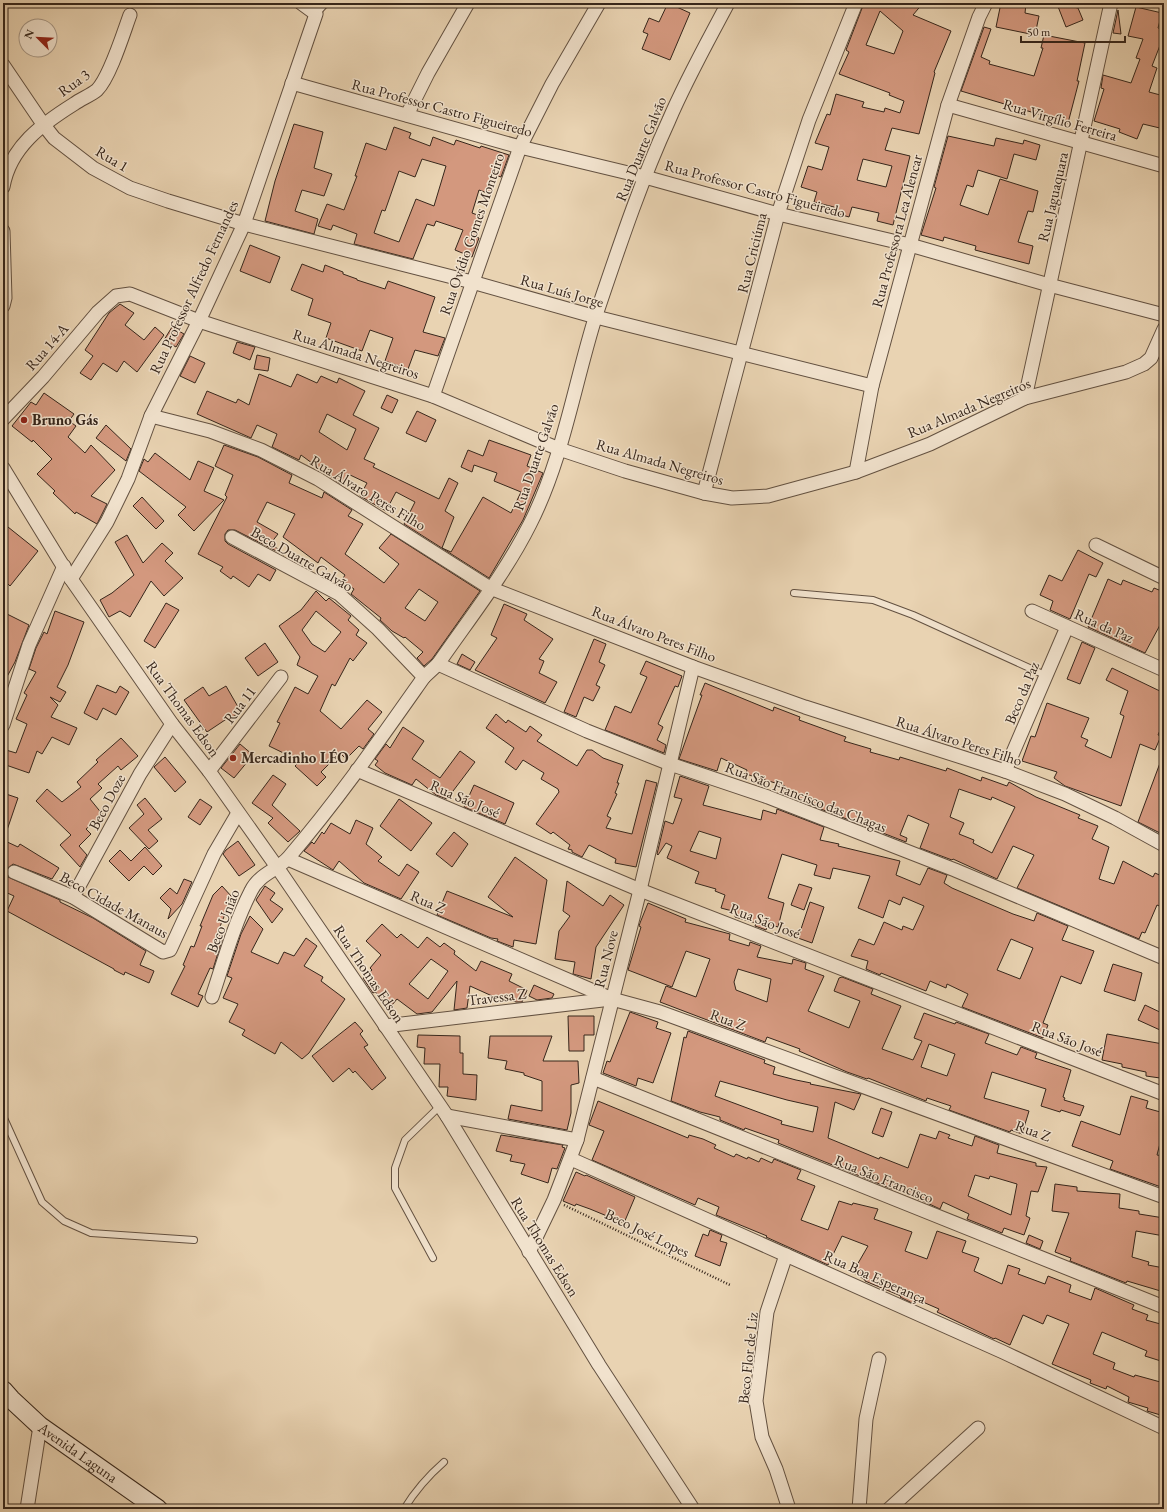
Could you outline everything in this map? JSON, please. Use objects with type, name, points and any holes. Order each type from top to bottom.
[{"type":"main road","name":"Avenida Laguna","points":[[3,1390],[10,1399],[40,1426],[158,1509]]},
{"type":"street","points":[[301,3],[316,14]]},
{"type":"street","points":[[407,115],[428,73],[468,3]]},
{"type":"street","name":"Rua Ovídio Gomes Monteiro","points":[[432,396],[520,147],[552,84],[599,3]]},
{"type":"street","name":"Rua Duarte Galvão","points":[[283,863],[357,770],[424,677],[438,664],[490,588],[530,524],[543,494],[559,449],[596,317],[645,177],[669,120],[728,3]]},
{"type":"street","name":"Rua Criciúma","points":[[704,493],[778,214],[809,120],[856,3]]},
{"type":"street","name":"Rua Professora Lea Alencar","points":[[856,472],[872,386],[948,105],[979,17],[986,3]]},
{"type":"street","name":"Rua Jaguaquara","points":[[1025,398],[1082,142],[1111,3]]},
{"type":"street","name":"Rua Professor Alfredo Fernandes","points":[[71,579],[107,522],[128,479],[151,416],[199,322],[244,224],[316,14]]},
{"type":"street","name":"Rua 3","points":[[3,187],[5,178],[17,151],[43,124],[97,90],[104,80],[130,15]]},
{"type":"street","name":"Rua 1","points":[[3,65],[54,138],[93,168],[130,188],[168,202],[244,224]]},
{"type":"street","name":"Rua Professor Castro Figueiredo","points":[[292,84],[520,147],[645,177],[778,214],[910,245],[1049,285],[1164,315]]},
{"type":"street","name":"Rua Virgílio Ferreira","points":[[948,105],[1164,166]]},
{"type":"street","name":"Rua Luís Jorge","points":[[244,224],[472,282],[596,317],[872,386]]},
{"type":"street","points":[[3,231],[4,300]]},
{"type":"street","name":"Rua 14-A","points":[[3,419],[44,377],[98,312],[116,296],[130,294],[199,322]]},
{"type":"street","name":"Rua Almada Negreiros","points":[[199,322],[432,396],[559,449],[625,471],[704,493],[732,498],[768,496],[856,472],[930,444],[1025,398],[1126,372],[1144,364],[1151,358],[1164,329]]},
{"type":"street","name":"Rua Álvaro Peres Filho","points":[[151,416],[210,431],[261,450],[318,479],[490,588],[693,667],[805,707],[1005,772],[1066,794],[1116,818],[1164,845]]},
{"type":"street","name":"Rua Thomas Edson","points":[[3,468],[71,579],[172,724],[209,771],[238,814],[283,863],[385,1026],[447,1116],[599,1365],[693,1509]]},
{"type":"street","name":"Beco Duarte Galvão","points":[[232,537],[339,594],[378,629],[424,677]]},
{"type":"street","points":[[1096,545],[1164,578]]},
{"type":"street","points":[[3,725],[29,645],[64,566]]},
{"type":"street","name":"Rua da Paz","points":[[1032,612],[1164,670]]},
{"type":"street","name":"Beco da Paz","points":[[1005,772],[1067,627]]},
{"type":"street","name":"Rua São Francisco das Chagas","points":[[438,664],[580,728],[670,764],[768,798],[954,870],[1164,958]]},
{"type":"street","name":"Rua Nove","points":[[530,1252],[571,1159],[640,890],[693,667]]},
{"type":"street","name":"Rua 11","points":[[209,771],[281,677]]},
{"type":"street","name":"Beco Doze","points":[[73,898],[140,774],[172,724]]},
{"type":"street","name":"Rua São José","points":[[357,770],[640,890],[1164,1094]]},
{"type":"street","name":"Beco Cidade Manaus","points":[[14,872],[73,898],[163,952],[170,950],[174,943],[214,854],[238,814]]},
{"type":"street","name":"Beco União","points":[[212,996],[251,889],[264,874],[283,863]]},
{"type":"street","name":"Rua Z","points":[[283,863],[612,999],[660,1012],[1164,1196]]},
{"type":"street","name":"Travessa Z","points":[[385,1026],[612,999]]},
{"type":"street","name":"Rua São Francisco","points":[[593,1078],[1164,1307]]},
{"type":"street","points":[[447,1116],[576,1140]]},
{"type":"street","name":"Rua Boa Esperança","points":[[571,1159],[1003,1352],[1164,1428]]},
{"type":"street","name":"Beco Flor de Liz","points":[[786,1255],[767,1312],[756,1402],[762,1437],[776,1469],[789,1509]]},
{"type":"street","points":[[859,1509],[866,1420],[879,1359]]},
{"type":"street","points":[[27,1509],[40,1426]]},
{"type":"street","points":[[889,1509],[978,1428]]},
{"type":"lane","points":[[316,14],[326,3]]},
{"type":"lane","points":[[794,593],[874,600],[913,615],[1047,676]]},
{"type":"lane","points":[[433,1258],[395,1188],[395,1168],[406,1140],[440,1106]]},
{"type":"lane","points":[[3,1116],[42,1202],[64,1221],[91,1233],[194,1240]]},
{"type":"lane","points":[[404,1509],[412,1496],[431,1474],[444,1462]]},
{"type":"path","name":"Beco José Lopes","points":[[554,1200],[730,1285]]},
{"type":"building","points":[[668,3],[690,13],[670,60],[642,49],[648,34],[643,32],[649,18],[659,22]]},
{"type":"building","points":[[864,3],[923,3],[913,15],[951,31],[934,72],[935,73],[919,134],[892,128],[885,150],[910,156],[893,225],[877,221],[879,213],[852,207],[849,217],[832,212],[834,207],[814,202],[817,192],[801,187],[808,166],[822,170],[829,147],[815,143],[827,114],[830,115],[836,94],[864,102],[862,107],[884,112],[885,108],[900,113],[904,101],[889,95],[890,93],[839,74],[849,52],[846,50]],"holes":[[[880,11],[903,31],[894,54],[866,45]],[[863,159],[892,166],[886,187],[857,180]]]},
{"type":"building","points":[[1001,3],[1026,4],[1025,13],[1039,16],[1035,35],[996,27]]},
{"type":"building","points":[[1057,4],[1078,8],[1083,20],[1066,27]]},
{"type":"building","points":[[1136,7],[1162,13],[1158,28],[1164,30],[1164,35],[1152,66],[1157,68],[1149,92],[1164,96],[1164,129],[1143,124],[1137,139],[1119,132],[1120,129],[1094,121],[1104,89],[1101,88],[1103,75],[1131,83],[1140,59],[1136,58],[1143,39],[1128,36]]},
{"type":"building","points":[[1118,10],[1121,34],[1113,33]]},
{"type":"building","points":[[984,27],[991,29],[981,57],[990,61],[989,64],[1034,76],[1043,48],[1041,48],[1044,35],[1085,43],[1077,81],[1079,81],[1068,123],[961,91]]},
{"type":"building","points":[[294,124],[323,132],[314,168],[332,174],[324,196],[302,190],[295,211],[318,219],[314,234],[265,221],[275,181]]},
{"type":"building","points":[[394,127],[411,133],[409,138],[430,146],[433,137],[454,145],[456,140],[509,155],[501,177],[495,175],[490,194],[479,190],[472,213],[483,217],[476,237],[479,238],[472,257],[455,250],[463,230],[436,221],[434,226],[427,224],[413,259],[354,244],[357,234],[333,225],[331,230],[318,226],[327,204],[344,210],[357,176],[355,176],[366,143],[386,150]],"holes":[[[422,159],[446,166],[434,206],[416,199],[399,242],[374,233],[382,210],[385,211],[399,171],[415,177]]]},
{"type":"building","points":[[948,136],[994,146],[996,138],[1023,144],[1024,140],[1040,145],[1036,160],[1014,154],[1007,179],[978,170],[973,187],[967,185],[960,205],[988,215],[1000,179],[1038,191],[1033,212],[1028,211],[1018,242],[1033,246],[1029,264],[975,250],[976,246],[944,237],[943,241],[921,235],[936,188],[934,187]]},
{"type":"building","points":[[250,245],[280,257],[270,283],[240,271]]},
{"type":"building","points":[[302,264],[323,272],[325,265],[343,272],[343,274],[357,280],[385,289],[388,281],[435,297],[423,332],[445,338],[438,356],[415,350],[408,369],[385,361],[393,338],[370,330],[362,351],[326,338],[331,323],[308,315],[313,299],[291,290]]},
{"type":"building","points":[[120,304],[134,313],[125,325],[144,340],[155,327],[164,335],[137,372],[124,361],[117,372],[103,363],[91,380],[80,373],[93,356],[85,350],[109,313]]},
{"type":"building","points":[[172,327],[184,334],[176,347],[164,340]]},
{"type":"building","points":[[237,342],[255,347],[250,360],[233,353]]},
{"type":"building","points":[[257,355],[270,358],[268,371],[254,369]]},
{"type":"building","points":[[190,356],[205,363],[195,383],[180,376]]},
{"type":"building","points":[[259,374],[291,387],[297,374],[317,383],[321,376],[337,383],[339,378],[365,391],[353,415],[379,428],[364,459],[375,464],[373,467],[439,499],[449,478],[458,483],[445,511],[454,517],[442,548],[451,552],[483,497],[511,513],[521,492],[494,481],[497,473],[474,465],[472,472],[461,467],[468,450],[483,456],[489,440],[531,455],[527,466],[543,473],[523,520],[489,578],[404,524],[415,502],[396,492],[386,511],[360,496],[367,483],[348,474],[342,485],[301,455],[299,460],[272,447],[277,434],[257,425],[251,438],[197,414],[207,391],[236,403],[238,399],[249,405]],"holes":[[[327,414],[356,429],[347,450],[319,432]]]},
{"type":"building","points":[[44,393],[74,414],[69,421],[76,426],[68,437],[85,453],[91,445],[115,470],[91,496],[107,504],[97,524],[76,512],[75,514],[53,493],[55,491],[37,474],[52,459],[33,440],[32,442],[12,426],[31,402],[36,405]]},
{"type":"building","points":[[387,395],[398,400],[392,413],[381,408]]},
{"type":"building","points":[[417,411],[436,420],[426,442],[406,433]]},
{"type":"building","points":[[106,425],[131,449],[126,461],[96,438]]},
{"type":"building","points":[[224,445],[258,457],[292,475],[289,483],[322,498],[324,492],[352,510],[348,516],[363,524],[345,554],[384,583],[399,564],[379,548],[391,534],[480,591],[432,659],[424,666],[417,658],[423,652],[405,637],[404,638],[392,631],[380,620],[381,618],[351,594],[354,589],[342,580],[345,575],[321,557],[318,563],[283,537],[295,514],[267,502],[257,522],[278,534],[271,543],[284,555],[235,530],[228,530],[225,534],[225,541],[228,544],[276,570],[270,581],[258,574],[249,587],[233,576],[231,579],[220,571],[223,567],[198,554],[227,497],[225,495],[233,475],[215,466]],"holes":[[[419,589],[438,602],[425,621],[405,608]]]},
{"type":"building","points":[[155,453],[190,480],[198,461],[214,468],[204,491],[224,500],[194,531],[178,515],[186,507],[139,471],[144,459],[148,462]]},
{"type":"building","points":[[142,497],[164,521],[156,529],[133,506]]},
{"type":"building","points":[[3,523],[38,551],[10,586],[3,579]]},
{"type":"building","points":[[127,535],[143,563],[162,543],[173,553],[165,561],[183,578],[164,596],[151,581],[130,617],[120,611],[109,617],[100,600],[112,593],[134,575],[115,542]]},
{"type":"building","points":[[1078,550],[1103,563],[1096,577],[1089,574],[1070,619],[1050,610],[1053,601],[1040,595],[1049,575],[1062,581]]},
{"type":"building","points":[[1108,579],[1121,585],[1123,580],[1152,592],[1154,588],[1164,592],[1164,627],[1160,625],[1145,653],[1088,627]]},
{"type":"building","points":[[316,591],[326,601],[329,598],[351,616],[348,620],[359,630],[356,635],[367,643],[353,661],[350,658],[335,686],[332,684],[320,711],[341,729],[367,700],[382,712],[368,729],[374,734],[363,749],[359,746],[346,759],[340,753],[321,772],[326,777],[317,786],[295,766],[300,761],[269,746],[280,723],[277,722],[295,687],[308,694],[318,676],[297,665],[300,657],[279,626],[301,610]],"holes":[[[316,611],[341,632],[325,652],[312,644],[302,630]]]},
{"type":"building","points":[[166,603],[179,610],[155,648],[144,641]]},
{"type":"building","points":[[504,604],[527,614],[524,620],[553,639],[539,659],[544,661],[539,673],[557,682],[545,703],[475,670],[497,638],[491,635]]},
{"type":"building","points":[[55,611],[84,622],[68,665],[57,687],[66,692],[60,702],[50,697],[58,705],[51,717],[77,728],[69,745],[52,737],[42,754],[37,751],[29,773],[3,764],[3,758],[6,750],[16,753],[27,724],[16,719],[27,695],[24,693],[36,672],[29,669],[36,648],[44,632],[47,634]]},
{"type":"building","points":[[3,612],[29,625],[15,662],[3,684]]},
{"type":"building","points":[[594,639],[606,644],[599,662],[605,665],[596,685],[600,687],[593,701],[584,697],[576,717],[564,712]]},
{"type":"building","points":[[1082,642],[1095,648],[1080,684],[1067,679]]},
{"type":"building","points":[[265,643],[278,662],[258,676],[245,658]]},
{"type":"building","points":[[462,654],[475,662],[470,670],[457,664]]},
{"type":"building","points":[[646,661],[682,676],[678,687],[675,686],[658,724],[663,727],[657,740],[666,745],[664,753],[605,730],[615,706],[631,713],[647,677],[640,674]]},
{"type":"building","points":[[1112,668],[1164,693],[1164,721],[1158,735],[1161,736],[1155,750],[1140,744],[1121,806],[1065,786],[1054,778],[1057,772],[1022,761],[1031,736],[1035,737],[1047,703],[1089,718],[1081,737],[1088,740],[1085,746],[1111,758],[1124,716],[1120,714],[1128,691],[1106,680]]},
{"type":"building","points":[[705,683],[773,711],[774,707],[800,717],[799,720],[846,737],[844,741],[871,749],[870,752],[899,760],[900,757],[946,771],[947,768],[981,781],[982,777],[1007,786],[1009,782],[1036,797],[1080,815],[1078,818],[1098,826],[1092,839],[1109,847],[1099,879],[1114,884],[1123,861],[1153,877],[1155,873],[1164,877],[1164,908],[1157,905],[1145,933],[1142,932],[1139,939],[1017,888],[1034,855],[1013,846],[997,879],[953,859],[952,860],[920,848],[929,824],[908,815],[900,835],[907,838],[906,842],[782,794],[785,786],[746,774],[747,770],[721,758],[717,771],[679,759],[702,695],[700,695]],"holes":[[[959,789],[991,800],[992,797],[1015,807],[992,853],[973,843],[974,840],[959,834],[964,823],[950,817]]]},
{"type":"building","points":[[97,685],[116,693],[120,686],[129,692],[116,715],[103,708],[97,720],[84,713]]},
{"type":"building","points":[[226,686],[241,712],[229,719],[228,718],[207,732],[184,700],[203,687],[209,696]]},
{"type":"building","points":[[496,714],[506,723],[508,720],[526,732],[530,726],[542,735],[537,741],[577,766],[587,750],[592,750],[603,758],[623,765],[617,783],[619,783],[615,793],[617,794],[607,816],[611,818],[606,828],[632,834],[646,780],[657,783],[636,867],[615,863],[616,859],[589,845],[582,857],[568,849],[570,845],[553,832],[551,834],[536,824],[559,792],[558,789],[541,779],[544,773],[523,760],[516,770],[505,762],[514,748],[486,728]]},
{"type":"building","points":[[403,727],[424,741],[412,759],[440,778],[460,751],[475,762],[447,799],[436,795],[416,779],[412,785],[385,773],[375,765],[378,761],[375,759],[386,744],[390,748]]},
{"type":"building","points":[[121,738],[138,756],[121,770],[118,766],[98,784],[102,788],[90,799],[103,815],[86,829],[91,834],[79,846],[87,855],[80,867],[60,845],[71,835],[36,801],[47,789],[62,802],[81,787],[77,782],[98,762],[96,760]]},
{"type":"building","points":[[240,744],[253,755],[234,778],[221,768]]},
{"type":"building","points":[[1163,755],[1164,756],[1164,835],[1138,822]]},
{"type":"building","points":[[165,757],[186,782],[175,792],[154,767]]},
{"type":"building","points":[[273,775],[286,784],[272,805],[300,831],[288,842],[268,823],[273,818],[252,803]]},
{"type":"building","points":[[680,776],[709,786],[703,805],[761,820],[763,810],[776,814],[777,809],[824,827],[820,840],[839,844],[838,846],[900,861],[896,875],[920,885],[928,868],[947,875],[944,883],[952,888],[1013,914],[1034,921],[1037,913],[1068,926],[1062,940],[1094,951],[1081,984],[1061,976],[1043,1023],[1048,1025],[1043,1038],[962,1007],[968,994],[947,984],[946,988],[930,981],[926,991],[881,973],[880,975],[866,969],[868,961],[851,956],[859,939],[874,945],[884,922],[902,930],[903,926],[913,930],[924,906],[903,897],[900,905],[889,900],[883,918],[858,908],[870,876],[833,868],[830,879],[814,875],[817,865],[782,854],[768,898],[784,903],[778,927],[768,924],[766,930],[755,926],[756,923],[735,917],[736,912],[721,908],[725,895],[715,891],[716,889],[695,883],[699,872],[667,858],[672,846],[666,843],[658,855],[657,854],[665,821],[673,824],[682,799],[674,797]],"holes":[[[699,831],[721,838],[716,859],[690,851]],[[1011,939],[1033,948],[1020,979],[997,970]]]},
{"type":"building","points":[[474,785],[514,803],[505,824],[464,807]]},
{"type":"building","points":[[3,793],[18,798],[5,836],[3,836]]},
{"type":"building","points":[[145,798],[162,819],[148,830],[158,841],[149,849],[129,828],[144,814],[137,805]]},
{"type":"building","points":[[200,799],[212,807],[200,825],[188,817]]},
{"type":"building","points":[[399,799],[432,823],[411,851],[380,826]]},
{"type":"building","points":[[356,820],[373,828],[366,844],[382,857],[378,861],[399,876],[407,864],[419,872],[401,899],[364,883],[339,861],[333,870],[304,851],[312,842],[314,844],[322,832],[324,834],[331,823],[350,834]]},
{"type":"building","points":[[454,832],[468,844],[452,867],[436,854]]},
{"type":"building","points":[[3,840],[18,847],[20,844],[59,868],[52,879],[13,864],[7,869],[8,877],[60,900],[60,902],[93,918],[146,951],[140,965],[154,971],[149,983],[125,972],[124,975],[114,970],[7,911],[14,896],[3,891]]},
{"type":"building","points":[[238,841],[255,865],[239,876],[223,854]]},
{"type":"building","points":[[145,847],[162,866],[153,875],[144,866],[129,881],[109,861],[120,850],[131,861]]},
{"type":"building","points":[[515,857],[547,880],[536,944],[514,940],[513,947],[497,941],[498,939],[491,938],[437,915],[447,891],[513,917],[488,897]]},
{"type":"building","points":[[184,879],[192,882],[182,904],[168,919],[171,909],[160,898],[170,888],[177,894]]},
{"type":"building","points":[[567,881],[603,906],[610,895],[624,905],[596,947],[591,979],[573,974],[575,962],[555,959],[559,931],[570,916],[563,911]]},
{"type":"building","points":[[799,884],[812,888],[804,910],[791,905]]},
{"type":"building","points":[[222,886],[232,897],[217,934],[223,937],[213,969],[210,968],[198,994],[203,996],[198,1007],[171,994],[185,966],[183,965],[191,946],[194,947],[202,926],[200,926],[213,895]]},
{"type":"building","points":[[265,886],[275,893],[270,900],[283,909],[272,923],[256,900]]},
{"type":"building","points":[[810,902],[824,907],[812,943],[798,938]]},
{"type":"building","points":[[648,903],[686,919],[685,922],[730,934],[729,940],[749,946],[750,942],[761,946],[757,957],[792,964],[793,959],[806,963],[805,969],[824,976],[808,1011],[849,1028],[860,1001],[834,991],[839,978],[842,977],[873,989],[871,994],[901,1006],[882,1049],[913,1060],[922,1041],[914,1038],[924,1013],[955,1024],[956,1022],[989,1034],[985,1043],[1017,1055],[1021,1047],[1037,1053],[1035,1058],[1071,1070],[1063,1097],[1065,1098],[1064,1100],[1084,1106],[1080,1116],[1041,1106],[1046,1089],[992,1072],[984,1098],[1029,1111],[1022,1134],[1011,1130],[1010,1132],[949,1110],[951,1106],[927,1098],[926,1101],[868,1078],[867,1079],[847,1072],[799,1051],[800,1049],[767,1037],[765,1042],[660,1002],[666,986],[696,997],[710,959],[686,951],[672,987],[628,970],[641,927],[639,926]],"holes":[[[738,969],[771,979],[767,1002],[736,990],[734,982]],[[929,1044],[955,1054],[947,1076],[921,1067]]]},
{"type":"building","points":[[250,916],[263,929],[251,952],[278,964],[284,952],[294,956],[306,938],[317,946],[304,966],[323,977],[321,981],[345,999],[309,1053],[302,1059],[281,1042],[275,1054],[242,1035],[245,1030],[229,1022],[238,1004],[223,998],[232,978],[227,976],[241,934]]},
{"type":"building","points":[[382,924],[397,938],[401,934],[418,948],[427,937],[440,947],[444,943],[455,951],[454,954],[476,971],[481,961],[512,974],[509,981],[527,990],[522,1002],[516,1002],[503,996],[501,1000],[470,986],[467,1008],[454,1010],[457,981],[432,1012],[417,1014],[397,999],[392,1005],[375,992],[373,993],[363,978],[372,970],[370,968],[381,955],[366,941]],"holes":[[[431,959],[448,971],[428,999],[409,984]]]},
{"type":"building","points":[[1113,964],[1142,973],[1135,1001],[1104,991]]},
{"type":"building","points":[[534,985],[554,994],[552,998],[537,1000],[529,996]]},
{"type":"building","points":[[1145,1005],[1164,1014],[1164,1021],[1160,1030],[1138,1020]]},
{"type":"building","points":[[630,1012],[658,1022],[656,1028],[671,1033],[653,1083],[638,1078],[636,1086],[603,1073],[607,1061],[610,1062]]},
{"type":"building","points":[[568,1016],[594,1016],[594,1035],[584,1035],[584,1051],[569,1051]]},
{"type":"building","points":[[355,1022],[363,1031],[360,1034],[368,1045],[364,1047],[386,1078],[372,1090],[355,1071],[353,1073],[349,1068],[333,1082],[312,1056]]},
{"type":"building","points":[[688,1031],[765,1060],[764,1063],[775,1067],[773,1074],[811,1083],[810,1084],[861,1094],[854,1110],[835,1102],[828,1138],[879,1159],[880,1157],[908,1168],[920,1134],[936,1139],[939,1131],[950,1135],[948,1138],[972,1146],[975,1136],[999,1145],[997,1153],[1036,1163],[1036,1166],[1047,1167],[1038,1192],[1031,1191],[1026,1216],[1030,1218],[1024,1235],[1004,1228],[1002,1233],[967,1219],[969,1214],[943,1202],[940,1209],[893,1187],[892,1189],[778,1143],[779,1140],[745,1128],[744,1130],[720,1120],[720,1117],[700,1112],[671,1101],[684,1037],[686,1038]],"holes":[[[720,1081],[818,1107],[813,1132],[781,1124],[782,1121],[715,1096]],[[975,1175],[989,1179],[990,1176],[1017,1184],[1011,1215],[968,1196]]]},
{"type":"building","points":[[1107,1034],[1163,1044],[1160,1078],[1146,1076],[1146,1072],[1122,1067],[1122,1064],[1102,1060]]},
{"type":"building","points":[[418,1035],[460,1036],[460,1053],[463,1053],[463,1074],[477,1075],[476,1100],[447,1096],[448,1087],[439,1087],[440,1064],[424,1064],[425,1048],[417,1047]]},
{"type":"building","points":[[490,1036],[552,1036],[543,1061],[578,1061],[579,1083],[571,1085],[571,1113],[567,1130],[508,1119],[511,1105],[542,1111],[542,1081],[524,1075],[524,1073],[505,1069],[507,1061],[488,1058]]},
{"type":"building","points":[[1131,1096],[1148,1101],[1146,1108],[1164,1113],[1164,1128],[1157,1155],[1164,1156],[1164,1188],[1110,1169],[1113,1161],[1072,1146],[1081,1121],[1120,1135]]},
{"type":"building","points":[[598,1101],[688,1138],[689,1135],[703,1139],[716,1145],[714,1148],[734,1157],[736,1154],[759,1162],[761,1158],[772,1163],[774,1159],[801,1170],[797,1179],[815,1186],[801,1220],[828,1230],[839,1201],[852,1205],[853,1203],[878,1209],[874,1219],[912,1232],[905,1251],[927,1259],[937,1231],[966,1241],[962,1252],[979,1258],[974,1271],[1002,1284],[1008,1265],[1020,1269],[1018,1274],[1045,1284],[1048,1276],[1071,1285],[1069,1292],[1091,1300],[1095,1288],[1134,1305],[1132,1309],[1148,1315],[1146,1320],[1164,1325],[1164,1362],[1145,1356],[1147,1351],[1102,1332],[1093,1354],[1115,1363],[1113,1369],[1134,1377],[1135,1375],[1164,1383],[1164,1416],[1147,1411],[1148,1408],[1128,1402],[1129,1397],[1107,1386],[1106,1389],[1090,1383],[1091,1380],[1052,1364],[1069,1324],[1047,1315],[1043,1324],[1023,1315],[1010,1345],[937,1312],[939,1309],[916,1299],[914,1304],[900,1297],[901,1296],[865,1281],[853,1272],[868,1246],[842,1236],[828,1265],[766,1237],[767,1236],[716,1215],[719,1207],[698,1198],[695,1205],[592,1160],[604,1131],[589,1125]]},
{"type":"building","points":[[881,1108],[892,1112],[883,1137],[872,1133]]},
{"type":"building","points":[[501,1135],[563,1145],[562,1147],[565,1148],[557,1169],[552,1168],[548,1183],[521,1174],[525,1164],[510,1161],[512,1155],[496,1151]]},
{"type":"building","points":[[576,1172],[635,1197],[624,1223],[590,1209],[576,1204],[575,1206],[563,1201]]},
{"type":"building","points":[[1055,1184],[1077,1187],[1077,1191],[1120,1194],[1119,1208],[1139,1211],[1139,1214],[1164,1218],[1164,1236],[1136,1231],[1132,1257],[1149,1262],[1148,1265],[1164,1268],[1164,1292],[1127,1281],[1126,1283],[1070,1261],[1071,1258],[1055,1252],[1069,1213],[1052,1211]]},
{"type":"building","points":[[710,1230],[722,1235],[720,1241],[727,1243],[720,1266],[695,1256],[703,1234],[708,1236]]},
{"type":"building","points":[[1029,1235],[1043,1241],[1040,1249],[1026,1243]]},
{"type":"place","name":"Bruno Gás","points":[[24,420]]},
{"type":"place","name":"Mercadinho LÉO","points":[[233,758]]}]
